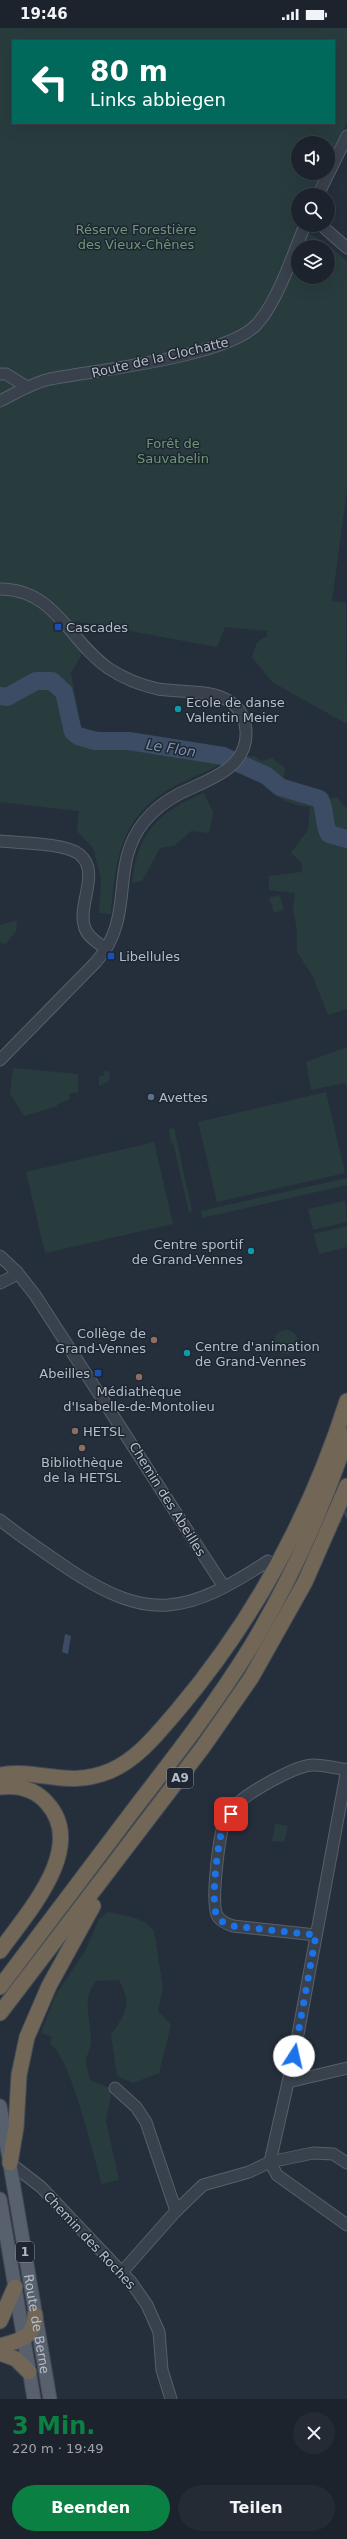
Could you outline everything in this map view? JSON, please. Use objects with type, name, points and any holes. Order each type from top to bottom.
[{"type":"highway","points":[[0,1775],[23,1774],[68,1780],[91,1777],[111,1770],[128,1761],[153,1738],[218,1659],[276,1568],[315,1489],[347,1401]]},
{"type":"highway","name":"A9","points":[[0,1987],[180,1750],[237,1668],[274,1605],[302,1550],[324,1500],[347,1436]]},
{"type":"highway","name":"A9","points":[[0,2013],[39,1964],[215,1730],[266,1654],[318,1557],[347,1486]]},
{"type":"highway","points":[[0,1787],[22,1788],[42,1798],[59,1822],[61,1839],[58,1858],[50,1877],[0,1951]]},
{"type":"highway","points":[[10,2163],[16,2127],[18,2075],[27,2037],[42,2000],[123,1853]]},
{"type":"highway","points":[[0,2024],[39,1964]]},
{"type":"highway","points":[[0,2320],[15,2287]]},
{"type":"highway","points":[[0,2346],[23,2339],[33,2329],[35,2315]]},
{"type":"highway","points":[[0,2353],[16,2359],[29,2372]]},
{"type":"main road","name":"Route de Berne","points":[[0,2106],[50,2399]]},
{"type":"main road","name":"Route de Berne","points":[[0,2199],[34,2399]]},
{"type":"street","points":[[321,188],[347,136]]},
{"type":"street","name":"Route de la Clochatte","points":[[0,401],[28,387],[49,379],[92,373],[212,347],[245,335],[262,316],[276,291],[302,232]]},
{"type":"street","points":[[329,232],[347,248]]},
{"type":"street","points":[[0,374],[6,374],[28,387]]},
{"type":"street","points":[[0,589],[30,595],[41,600],[61,619],[89,653],[103,665],[127,679],[159,689],[217,694],[226,698],[237,709],[244,724],[246,736],[243,750],[232,767],[165,802],[144,822],[127,854],[120,919],[106,949],[0,1060]]},
{"type":"street","points":[[0,841],[66,848],[79,854],[87,865],[89,875],[84,924],[90,937],[106,949]]},
{"type":"street","name":"Chemin des Abeilles","points":[[0,1256],[17,1272],[35,1295],[224,1588]]},
{"type":"street","points":[[0,1282],[12,1277],[17,1272]]},
{"type":"street","points":[[0,1520],[98,1589],[127,1601],[154,1606],[169,1605],[199,1598],[224,1588],[268,1561]]},
{"type":"street","points":[[316,1935],[233,1926],[224,1923],[217,1916],[214,1906],[219,1845],[224,1824],[237,1804],[251,1793],[303,1766],[313,1764],[347,1769],[316,1935],[288,2082],[270,2162],[277,2175],[347,2225]]},
{"type":"street","points":[[288,2082],[347,2068]]},
{"type":"street","points":[[115,2088],[136,2107],[146,2122],[176,2211]]},
{"type":"street","points":[[122,2272],[176,2211],[203,2185],[249,2172],[270,2162],[324,2152],[332,2154],[347,2163]]},
{"type":"street","name":"Chemin des Roches","points":[[10,2163],[33,2179],[122,2272],[147,2305],[160,2332],[162,2370],[171,2399]]},
{"type":"green space","name":"Forêt de Sauvabelin","points":[[0,28],[347,28],[347,123],[335,146],[335,136],[291,136],[291,180],[318,180],[314,188],[291,188],[291,232],[306,232],[321,240],[291,240],[291,284],[335,284],[335,251],[347,261],[347,489],[332,601],[346,603],[347,724],[272,682],[252,657],[257,642],[267,636],[267,631],[225,627],[217,647],[75,621],[81,656],[71,673],[81,728],[190,749],[218,750],[228,754],[229,758],[216,767],[173,787],[155,799],[141,812],[131,826],[124,841],[119,858],[115,875],[111,914],[99,913],[101,879],[93,848],[77,831],[79,811],[0,802]]},
{"type":"green space","points":[[248,756],[254,756],[262,761],[272,758],[285,768],[284,778],[290,786],[327,794],[329,799],[337,797],[347,809],[347,1009],[328,1015],[313,977],[297,952],[297,930],[293,909],[295,893],[269,890],[269,876],[302,872],[302,863],[291,853],[308,830],[310,807],[285,801],[270,792],[253,772],[254,768],[246,762]]},
{"type":"green space","points":[[204,793],[213,812],[209,833],[191,831],[174,846],[160,848],[142,881],[132,883],[139,851],[153,826],[174,808]]},
{"type":"green space","points":[[279,895],[284,909],[274,913],[269,898]]},
{"type":"green space","points":[[17,920],[16,931],[6,944],[0,943],[0,925]]},
{"type":"green space","points":[[347,1047],[347,1086],[344,1083],[311,1090],[306,1062]]},
{"type":"green space","points":[[13,1068],[78,1074],[78,1092],[69,1094],[70,1099],[57,1104],[57,1106],[24,1116],[10,1093]]},
{"type":"green space","points":[[104,1071],[110,1072],[109,1081],[99,1086],[99,1076],[104,1076]]},
{"type":"green space","points":[[326,1092],[345,1173],[217,1202],[198,1122]]},
{"type":"green space","points":[[174,1128],[192,1211],[189,1212],[173,1143],[171,1143],[169,1129]]},
{"type":"green space","points":[[154,1142],[173,1224],[45,1253],[26,1172]]},
{"type":"green space","points":[[347,1178],[347,1185],[202,1218],[201,1211]]},
{"type":"green space","points":[[345,1201],[347,1222],[313,1230],[308,1209]]},
{"type":"green space","points":[[347,1226],[347,1247],[319,1254],[314,1234]]},
{"type":"green space","points":[[286,1330],[294,1334],[298,1342],[294,1350],[286,1354],[278,1350],[274,1342],[278,1334]]},
{"type":"green space","points":[[275,1824],[288,1826],[284,1842],[272,1841]]},
{"type":"green space","points":[[108,1912],[132,1917],[145,1922],[154,1931],[163,1987],[158,2011],[171,2025],[159,2073],[133,2083],[117,2076],[111,2035],[126,2009],[126,1996],[119,1980],[96,1981],[91,1988],[88,2009],[91,2043],[86,2064],[90,2080],[112,2089],[106,2121],[119,2180],[102,2184],[80,2108],[65,2066],[58,2052],[50,2044],[52,2037],[41,2033],[55,1996],[85,1951],[99,1919]]},
{"type":"water","points":[[65,1634],[71,1636],[68,1654],[62,1652]]},
{"type":"waterway","name":"Le Flon","points":[[0,696],[7,697],[36,681],[52,681],[64,692],[73,732],[78,736],[95,741],[129,741],[223,756],[267,776],[280,787],[320,799],[329,834],[347,839]]},
{"type":"tunnel","points":[[330,1523],[347,1512]]},
{"type":"place","name":"Cascades","points":[[58,627]]},
{"type":"place","name":"Ecole de danse Valentin Meier","points":[[178,709]]},
{"type":"place","name":"Libellules","points":[[111,956]]},
{"type":"place","name":"Avettes","points":[[151,1097]]},
{"type":"place","name":"Centre sportif de Grand-Vennes","points":[[251,1251]]},
{"type":"place","name":"Collège de Grand-Vennes","points":[[154,1340]]},
{"type":"place","name":"Centre d'animation de Grand-Vennes","points":[[187,1353]]},
{"type":"place","name":"Abeilles","points":[[98,1373]]},
{"type":"place","name":"Médiathèque d'Isabelle-de-Montolieu","points":[[139,1377]]},
{"type":"place","name":"HETSL","points":[[75,1431]]},
{"type":"place","name":"Bibliothèque de la HETSL","points":[[82,1448]]},
{"type":"route","points":[[231,1814],[224,1824],[219,1845],[214,1906],[217,1916],[224,1923],[233,1926],[316,1935],[294,2056]]},
{"type":"park label","name":"Réserve Forestière des Vieux-Chênes","points":[[136,236]]}]
